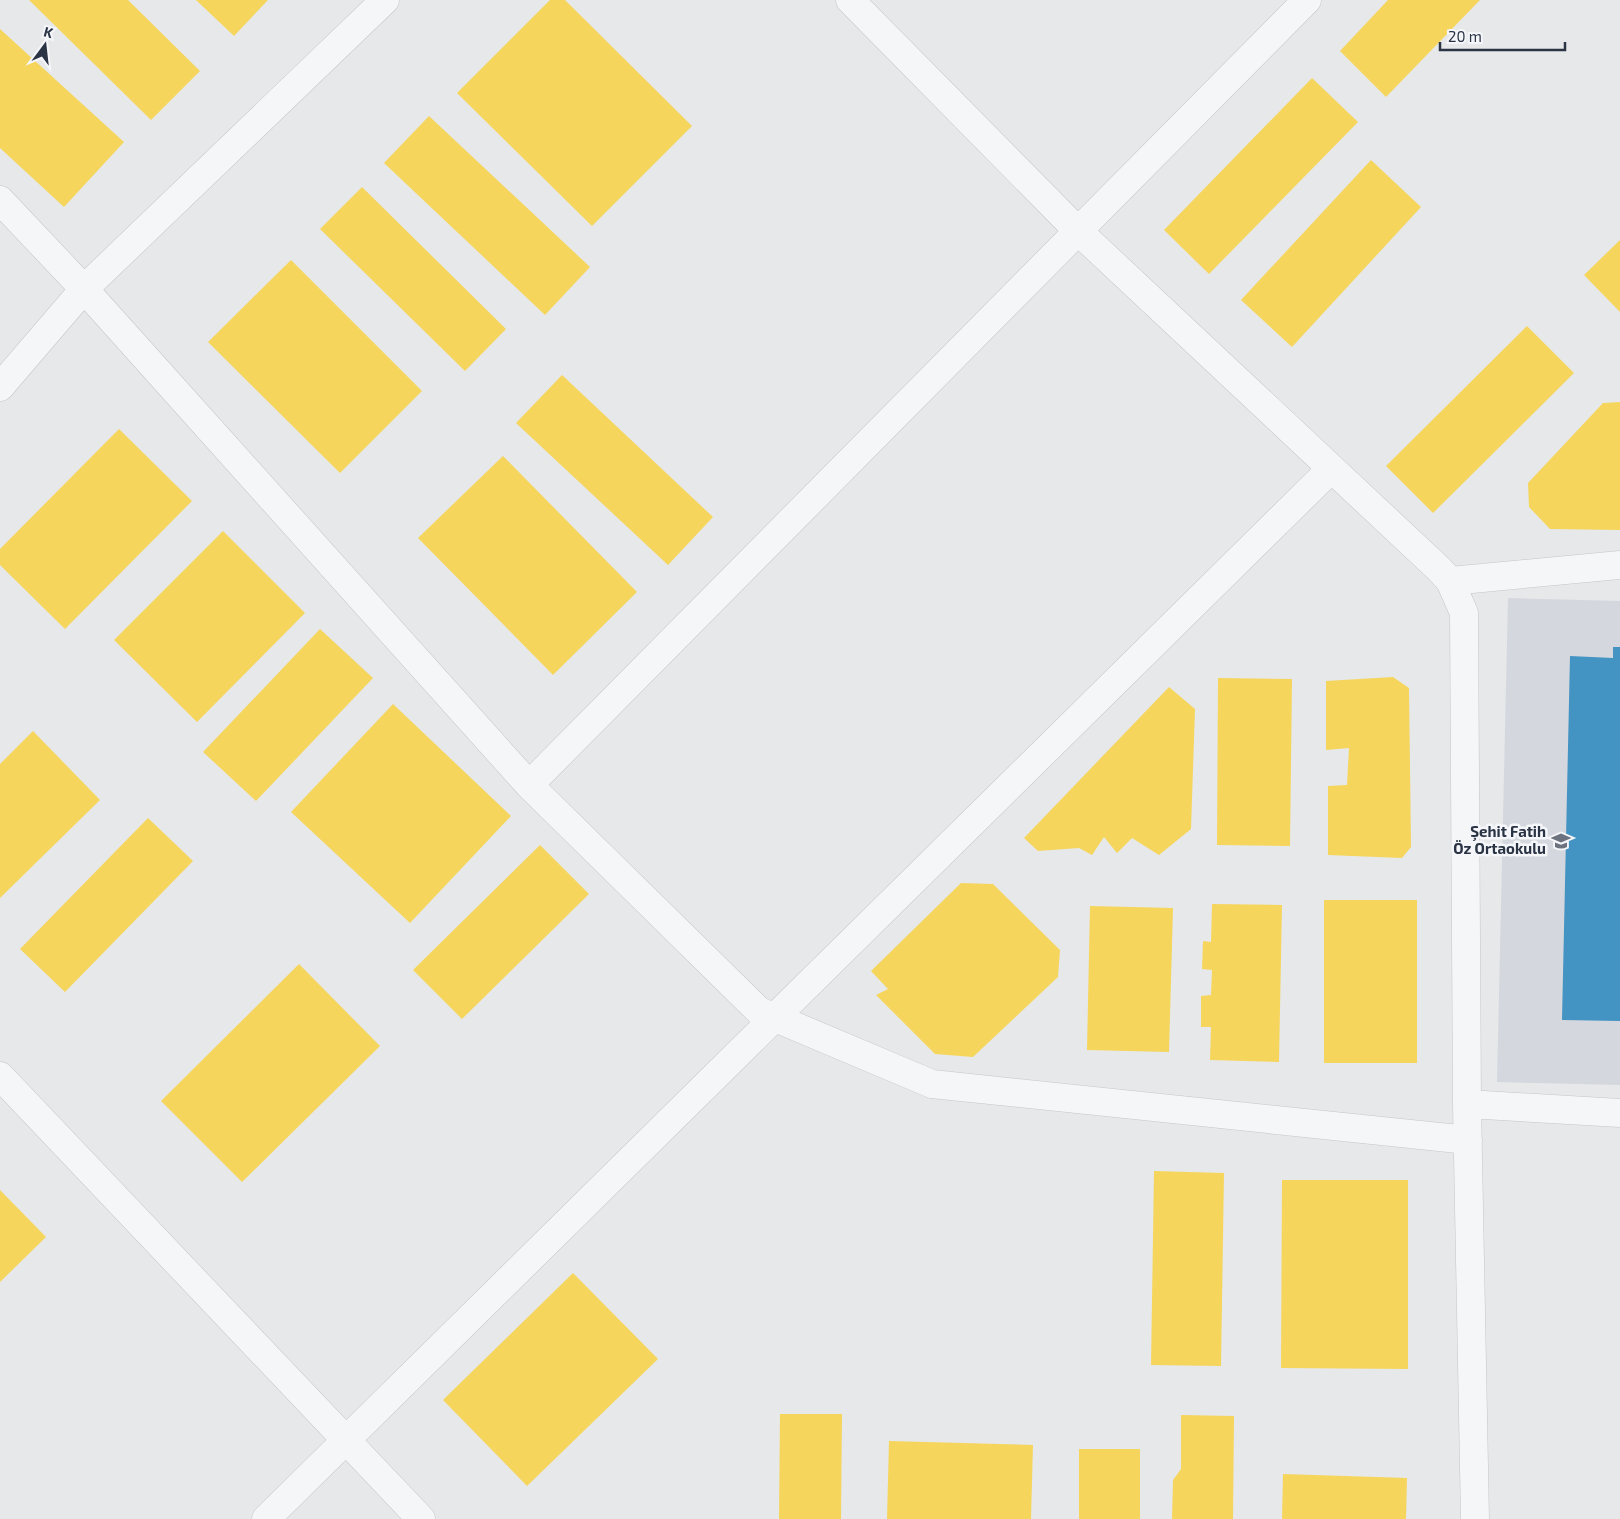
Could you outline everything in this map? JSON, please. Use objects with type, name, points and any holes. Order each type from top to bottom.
[{"type":"street","points":[[0,387],[84,289],[385,0]]},
{"type":"street","points":[[850,0],[1078,231],[1440,570],[1450,581],[1464,612],[1467,1104],[1475,1519]]},
{"type":"street","points":[[529,785],[1307,0]]},
{"type":"street","points":[[0,200],[84,289],[529,785],[759,1011],[932,1084],[1468,1140]]},
{"type":"street","points":[[266,1519],[1331,469]]},
{"type":"street","points":[[1450,581],[1620,565]]},
{"type":"street","points":[[0,1076],[421,1519]]},
{"type":"street","points":[[1467,1104],[1620,1113]]},
{"type":"shaded area","name":"Şehit Fatih Öz Ortaokulu","points":[[1508,598],[1620,601],[1620,1085],[1497,1082]]},
{"type":"building: Konut","points":[[29,0],[128,0],[200,71],[151,120]]},
{"type":"building: Konut","points":[[196,0],[268,0],[234,36]]},
{"type":"building: Konut","points":[[550,0],[565,0],[692,126],[592,226],[457,93]]},
{"type":"building: Konut","points":[[1388,0],[1480,0],[1386,97],[1340,51]]},
{"type":"building: Konut","points":[[0,29],[124,142],[64,207],[0,148]]},
{"type":"building: Konut","points":[[1312,78],[1358,122],[1209,274],[1164,230]]},
{"type":"building: Konut","points":[[429,116],[590,267],[545,315],[384,163]]},
{"type":"building: Konut","points":[[1371,160],[1421,207],[1292,347],[1241,300]]},
{"type":"building: Konut","points":[[362,187],[506,329],[465,371],[320,229]]},
{"type":"building: Konut","points":[[1620,240],[1620,312],[1584,275]]},
{"type":"building: Konut","points":[[291,260],[422,391],[340,473],[208,342]]},
{"type":"building: Konut","points":[[1527,326],[1574,373],[1433,513],[1386,466]]},
{"type":"building: Konut","points":[[562,375],[713,517],[668,565],[516,423]]},
{"type":"building: Konut","points":[[1620,402],[1620,530],[1550,529],[1529,507],[1528,483],[1603,403]]},
{"type":"building: Konut","points":[[119,429],[192,501],[65,629],[0,565],[0,549]]},
{"type":"building: Konut","points":[[503,456],[637,592],[553,675],[418,538]]},
{"type":"building: Konut","points":[[223,531],[305,613],[197,722],[114,640]]},
{"type":"building: Konut","points":[[320,629],[373,678],[256,801],[203,752]]},
{"type":"building: Konut","points":[[1393,677],[1409,688],[1411,847],[1402,858],[1328,855],[1328,786],[1347,785],[1349,748],[1326,750],[1326,681]]},
{"type":"building: Konut","points":[[1218,678],[1292,679],[1290,846],[1217,845]]},
{"type":"building: Konut","points":[[1169,687],[1195,709],[1191,829],[1159,855],[1132,838],[1117,853],[1104,837],[1092,855],[1079,848],[1038,851],[1024,838]]},
{"type":"building: Konut","points":[[393,704],[511,816],[410,923],[291,812]]},
{"type":"building: Konut","points":[[33,731],[100,800],[0,898],[0,764]]},
{"type":"building: Konut","points":[[148,818],[193,861],[65,992],[20,949]]},
{"type":"building: Konut","points":[[540,845],[589,894],[462,1019],[413,970]]},
{"type":"building: Konut","points":[[961,883],[993,884],[1060,950],[1058,977],[973,1057],[935,1054],[876,995],[888,989],[871,971]]},
{"type":"building: Konut","points":[[1324,900],[1417,900],[1417,1063],[1324,1063]]},
{"type":"building: Konut","points":[[1212,904],[1282,905],[1279,1062],[1210,1060],[1211,1027],[1201,1027],[1201,996],[1211,995],[1212,970],[1202,969],[1203,941],[1211,942]]},
{"type":"building: Konut","points":[[1090,906],[1173,908],[1169,1052],[1087,1050]]},
{"type":"building: Konut","points":[[299,964],[380,1046],[242,1182],[161,1101]]},
{"type":"building: Konut","points":[[1154,1171],[1224,1173],[1221,1366],[1151,1365]]},
{"type":"building: Konut","points":[[1282,1180],[1408,1180],[1408,1369],[1281,1368]]},
{"type":"building: Konut","points":[[0,1190],[46,1237],[0,1282]]},
{"type":"building: Konut","points":[[573,1273],[658,1359],[527,1486],[443,1400]]},
{"type":"building: Konut","points":[[780,1414],[842,1414],[841,1519],[779,1519]]},
{"type":"building: Konut","points":[[1181,1415],[1234,1416],[1233,1519],[1172,1519],[1173,1480],[1181,1469]]},
{"type":"building: Konut","points":[[889,1441],[1033,1445],[1031,1519],[887,1519]]},
{"type":"building: Konut","points":[[1079,1449],[1140,1449],[1140,1519],[1079,1519]]},
{"type":"building: Konut","points":[[1283,1474],[1407,1478],[1406,1519],[1282,1519]]},
{"type":"building: Okul","points":[[1613,647],[1620,647],[1620,1021],[1562,1020],[1570,656],[1613,658]]},
{"type":"place","name":"Şehit Fatih Öz Ortaokulu","points":[[1561,841]]}]
